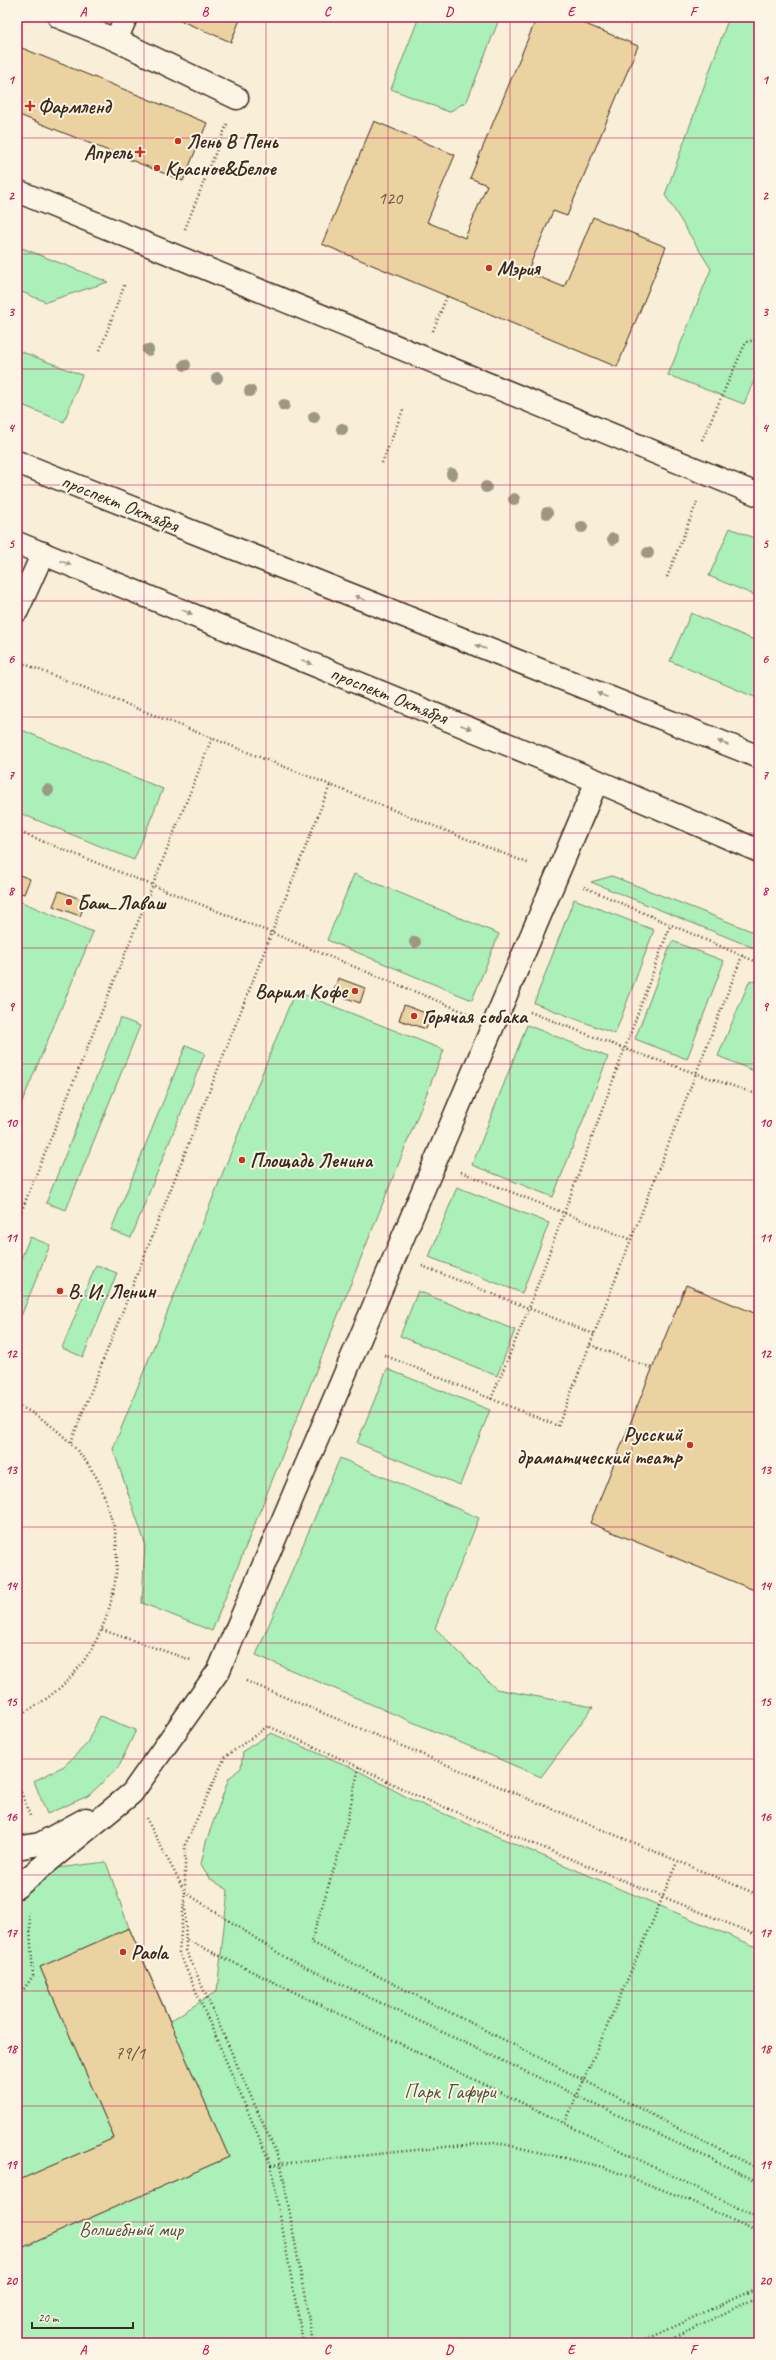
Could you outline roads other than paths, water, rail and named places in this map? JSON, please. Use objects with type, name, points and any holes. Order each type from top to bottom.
[{"type":"main road","points":[[59,17],[116,40],[237,98]]},
{"type":"main road","points":[[116,40],[126,17]]},
{"type":"main road","points":[[17,191],[759,495]]},
{"type":"main road","name":"проспект Октября","points":[[17,462],[759,757]]},
{"type":"main road","name":"проспект Октября","points":[[17,543],[597,781],[759,851]]},
{"type":"main road","points":[[17,611],[43,553]]},
{"type":"main road","points":[[22,1884],[132,1793],[219,1670],[597,781]]},
{"type":"main road","points":[[17,1848],[40,1844],[132,1793]]},
{"type":"place","name":"Фармленд","points":[[30,106]]},
{"type":"place","name":"Лень В Пень","points":[[178,141]]},
{"type":"place","name":"Апрель","points":[[140,152]]},
{"type":"place","name":"Красное&Белое","points":[[157,168]]},
{"type":"place","name":"Мэрия","points":[[489,268]]},
{"type":"place","name":"Баш_Лаваш","points":[[69,902]]},
{"type":"place","name":"Варим Кофе","points":[[355,991]]},
{"type":"place","name":"Горячая собака","points":[[414,1016]]},
{"type":"place","name":"Площадь Ленина","points":[[242,1160]]},
{"type":"place","name":"В. И. Ленин","points":[[60,1291]]},
{"type":"place","name":"Русский драматический театр","points":[[690,1445]]},
{"type":"place","name":"Paola","points":[[123,1952]]},
{"type":"park label","name":"Парк Гафури","points":[[450,2091]]},
{"type":"park label","name":"Волшебный мир","points":[[131,2229]]}]
